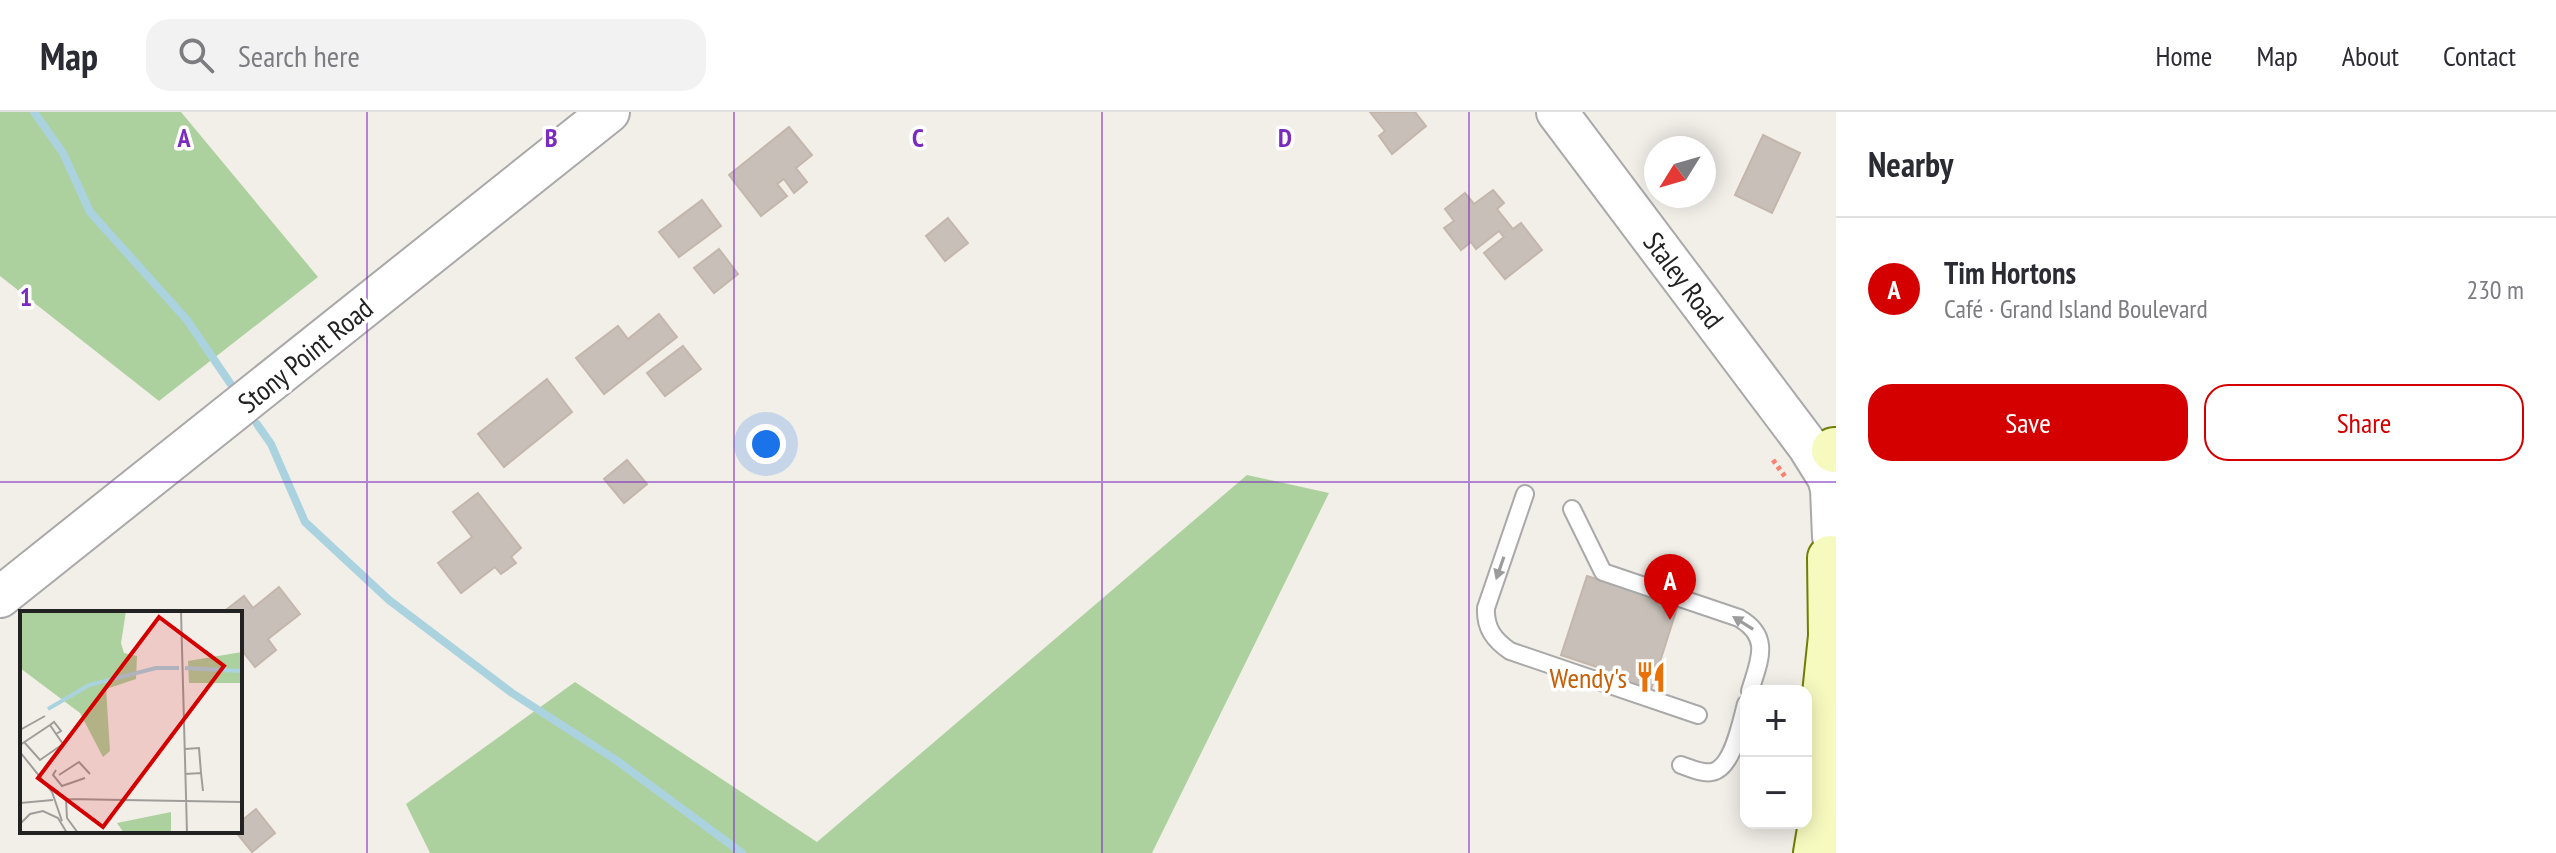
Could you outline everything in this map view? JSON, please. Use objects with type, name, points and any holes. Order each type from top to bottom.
[{"type":"main road","points":[[1816,853],[1830,784],[1821,733],[1831,636],[1834,553]]},
{"type":"street","name":"Stony Point Road","points":[[0,597],[609,112]]},
{"type":"street","name":"Staley Road","points":[[1557,112],[1781,410],[1828,478],[1833,506],[1834,553]]},
{"type":"street","name":"Staley Road","points":[[1781,410],[1835,451]]},
{"type":"lane","points":[[1525,494],[1486,608],[1493,637],[1510,651],[1698,715]]},
{"type":"lane","points":[[1572,509],[1603,572],[1749,624],[1761,644],[1761,655],[1752,685]]},
{"type":"lane","points":[[1681,765],[1712,772],[1721,768],[1732,749],[1740,723]]},
{"type":"green space","points":[[0,112],[181,112],[318,277],[159,401],[0,276]]},
{"type":"green space","points":[[1247,475],[1329,493],[1152,853],[430,853],[406,804],[575,682],[817,842]]},
{"type":"building","points":[[1370,112],[1415,112],[1426,126],[1392,154],[1379,136],[1385,131]]},
{"type":"building","points":[[789,127],[812,155],[796,168],[807,182],[794,193],[784,179],[777,184],[787,196],[761,216],[729,175]]},
{"type":"building","points":[[1763,135],[1800,153],[1772,213],[1735,195]]},
{"type":"building","points":[[1493,190],[1504,203],[1497,209],[1513,229],[1521,223],[1542,250],[1505,279],[1484,253],[1504,237],[1499,231],[1476,249],[1471,242],[1461,250],[1444,228],[1454,221],[1445,209],[1465,193],[1474,204]]},
{"type":"building","points":[[702,200],[721,226],[679,257],[659,232]]},
{"type":"building","points":[[948,218],[968,243],[945,261],[926,236]]},
{"type":"building","points":[[719,249],[738,274],[714,293],[694,268]]},
{"type":"building","points":[[659,314],[677,337],[604,394],[576,358],[618,326],[628,339]]},
{"type":"building","points":[[683,346],[701,369],[665,396],[647,373]]},
{"type":"building","points":[[547,379],[572,412],[504,467],[478,434]]},
{"type":"building","points":[[627,460],[647,484],[624,503],[604,479]]},
{"type":"building","points":[[478,493],[521,548],[511,557],[516,563],[501,574],[495,567],[461,593],[438,563],[472,537],[453,512]]},
{"type":"building","points":[[1587,576],[1678,605],[1651,690],[1599,673],[1600,668],[1561,655]]},
{"type":"building","points":[[279,587],[300,614],[268,639],[276,650],[255,667],[242,651],[242,611],[225,611],[244,596],[253,608]]},
{"type":"building","points":[[256,809],[275,833],[252,852],[237,833],[242,833],[242,820]]},
{"type":"waterway","points":[[34,112],[63,153],[90,212],[187,320],[230,383]]},
{"type":"waterway","points":[[257,424],[271,444],[305,522],[389,600],[512,693],[616,760],[742,853]]},
{"type":"place","name":"Tim Hortons","points":[[1670,620]]},
{"type":"place","name":"Wendy's","points":[[1651,677]]}]
